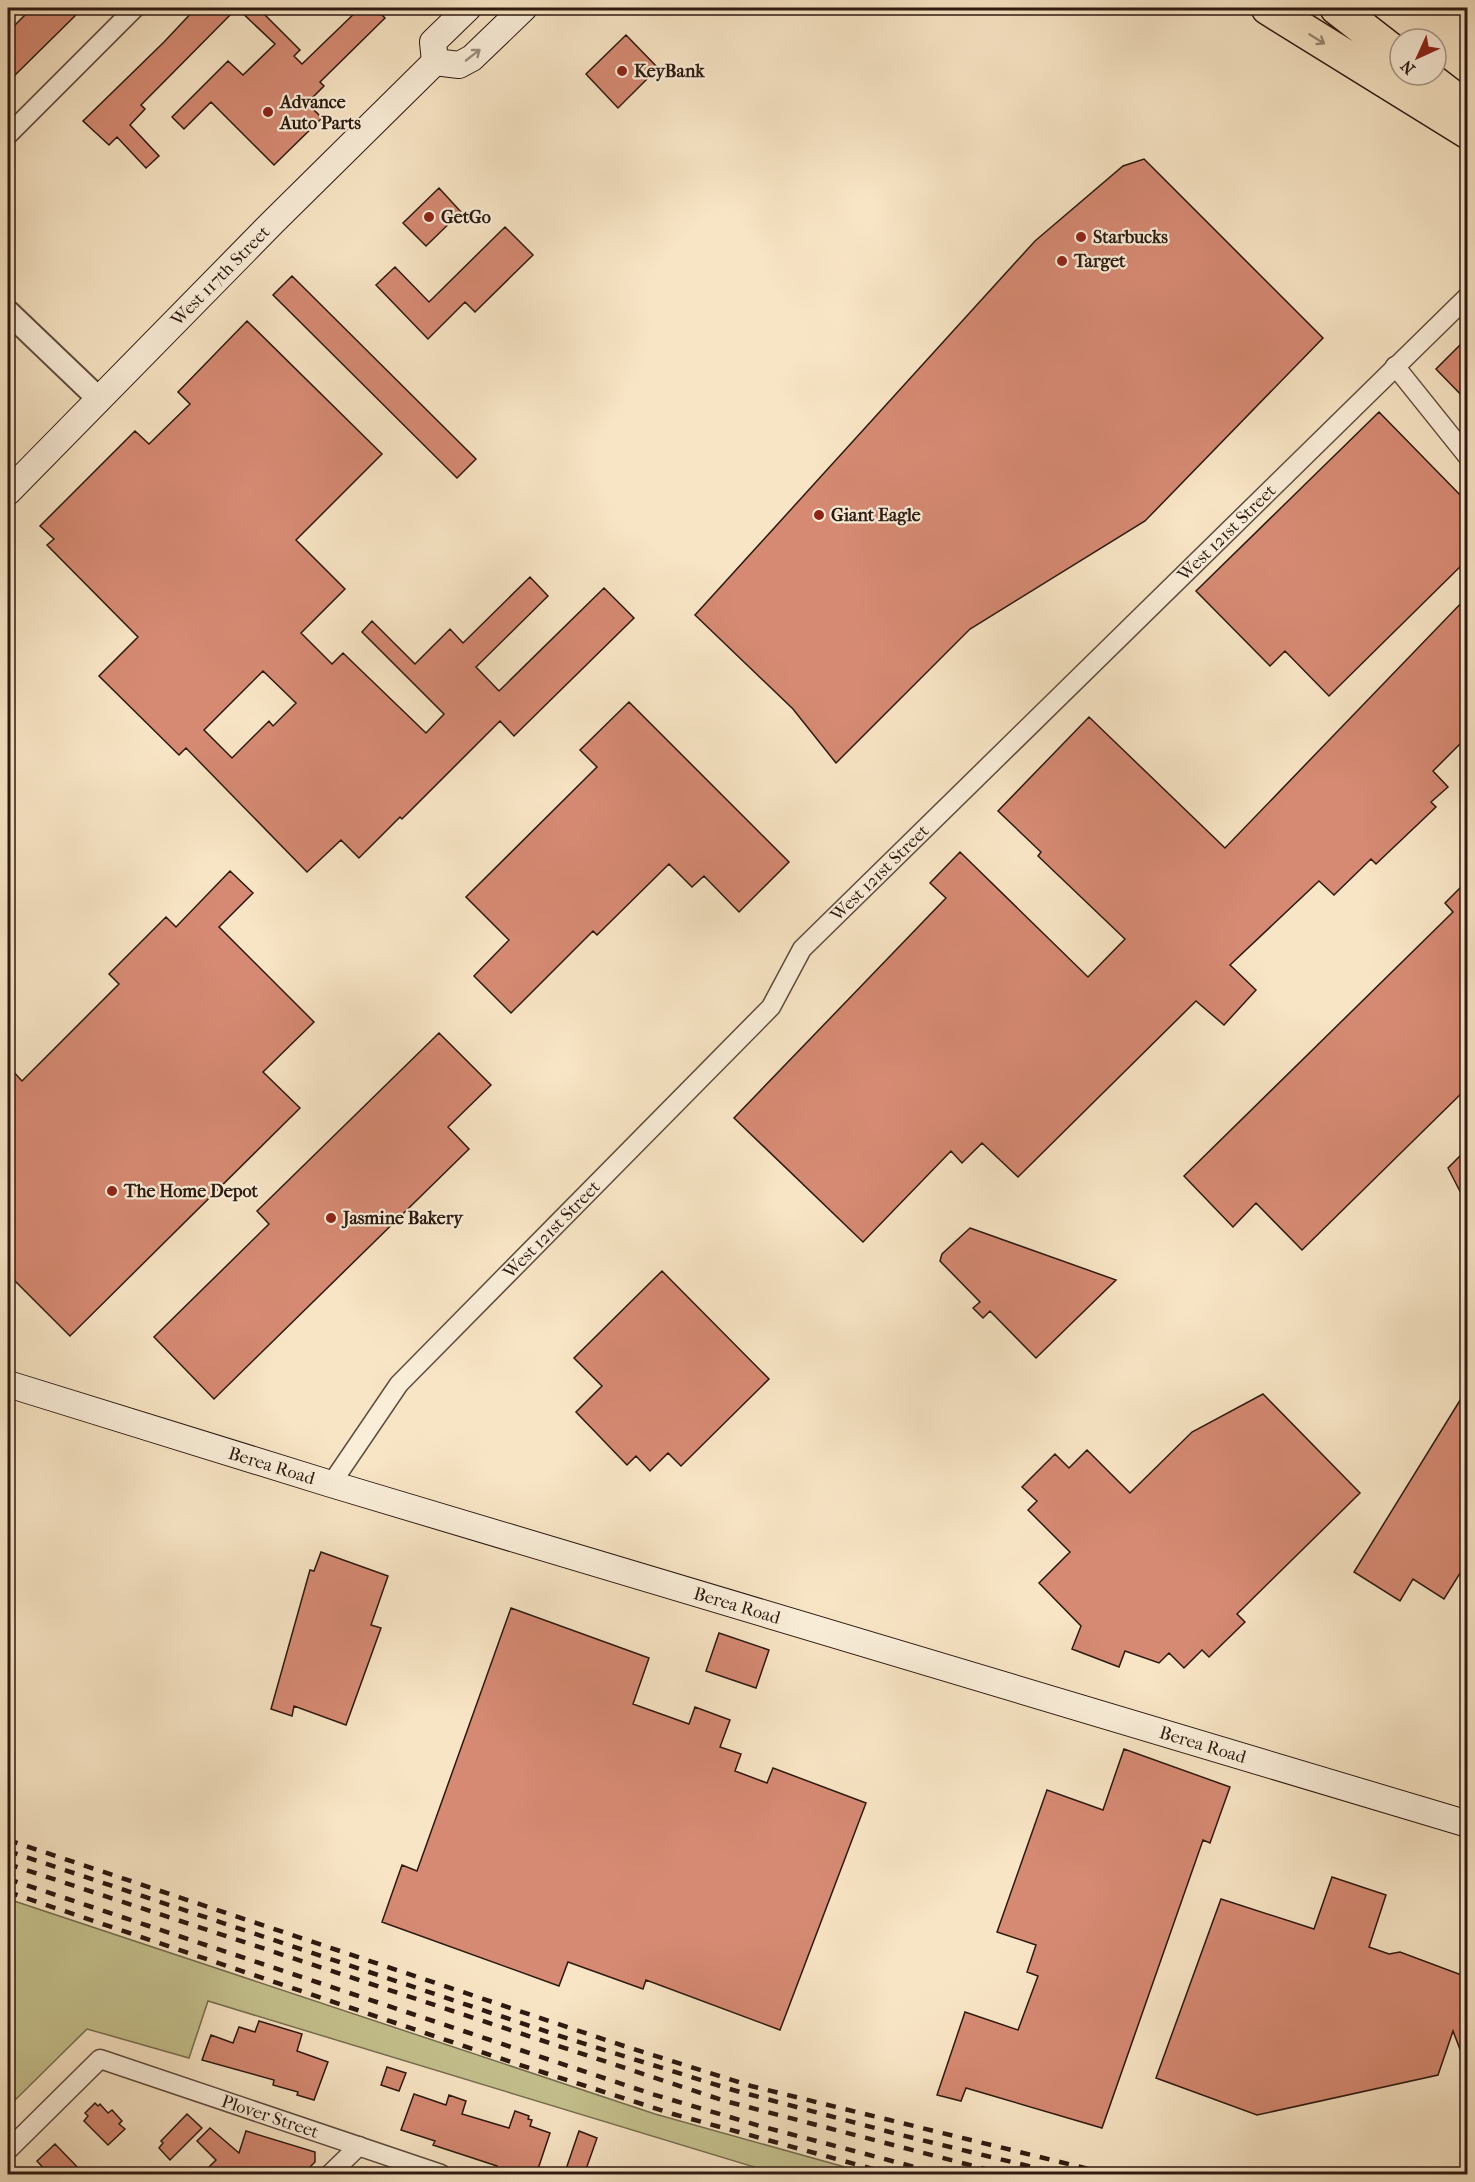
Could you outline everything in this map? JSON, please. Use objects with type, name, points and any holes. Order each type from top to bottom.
[{"type":"highway","points":[[1268,8],[1467,132]]},
{"type":"highway","points":[[1337,8],[1388,48]]},
{"type":"highway","points":[[1439,87],[1467,109]]},
{"type":"main road","points":[[468,8],[433,42],[435,62],[459,65],[472,58],[524,8]]},
{"type":"main road","name":"West 117th Street","points":[[8,492],[273,222],[435,62]]},
{"type":"main road","name":"Berea Road","points":[[8,1384],[331,1484],[1467,1824]]},
{"type":"street","points":[[8,135],[135,8]]},
{"type":"street","name":"West 121st Street","points":[[331,1484],[399,1383],[771,1007],[802,949],[1467,296]]},
{"type":"street","points":[[8,312],[99,399]]},
{"type":"street","points":[[1395,366],[1467,457]]},
{"type":"street","name":"Plover Street","points":[[8,2150],[100,2059],[441,2175]]},
{"type":"street","points":[[330,2175],[359,2146]]},
{"type":"shaded area","points":[[8,1899],[655,2114],[870,2174],[777,2174],[208,2001],[189,2058],[87,2029],[8,2107]]},
{"type":"building","points":[[32,8],[83,8],[8,82],[8,32]]},
{"type":"building","points":[[196,8],[237,8],[141,105],[145,109],[130,125],[159,156],[146,168],[117,137],[109,145],[83,121]]},
{"type":"building","points":[[237,8],[258,8],[300,50],[294,56],[302,64],[360,8],[375,8],[385,18],[320,82],[324,86],[307,103],[322,118],[274,165],[211,102],[184,129],[172,117],[228,61],[243,75],[275,44]]},
{"type":"building","name":"KeyBank","points":[[626,35],[658,68],[618,108],[586,74]]},
{"type":"building","points":[[1144,159],[1323,338],[1145,521],[970,629],[836,763],[793,709],[695,615],[1035,241],[1123,166]]},
{"type":"building","points":[[439,188],[461,212],[426,246],[403,223]]},
{"type":"building","points":[[505,227],[533,255],[475,312],[465,302],[428,339],[376,285],[395,267],[429,302]]},
{"type":"building","points":[[292,276],[476,459],[457,478],[273,295]]},
{"type":"building","points":[[247,321],[382,454],[296,540],[345,589],[301,633],[332,664],[343,653],[426,733],[444,714],[362,632],[372,621],[415,664],[450,629],[463,643],[530,577],[548,596],[476,667],[499,691],[604,588],[634,618],[514,736],[500,721],[402,819],[400,817],[359,858],[341,840],[307,872],[186,748],[179,755],[99,676],[138,637],[47,545],[54,539],[40,526],[135,431],[149,444],[190,404],[178,392]],"holes":[[[263,671],[296,703],[273,726],[269,721],[232,758],[204,730]]]},
{"type":"building","points":[[1467,338],[1467,401],[1436,369]]},
{"type":"building","points":[[1379,412],[1467,502],[1467,560],[1329,696],[1285,651],[1270,666],[1196,591]]},
{"type":"building","points":[[1467,597],[1467,737],[1433,771],[1448,787],[1431,802],[1436,807],[1376,864],[1371,859],[1334,895],[1319,881],[1230,965],[1256,990],[1224,1025],[1196,1001],[1018,1177],[982,1143],[962,1163],[951,1151],[863,1242],[734,1118],[946,898],[930,883],[960,852],[1088,977],[1125,939],[1038,856],[1041,852],[998,811],[1089,717],[1225,848]]},
{"type":"building","points":[[629,702],[789,862],[739,912],[704,876],[692,887],[669,864],[597,935],[593,931],[511,1013],[474,976],[509,940],[466,897],[597,767],[580,750]]},
{"type":"building","name":"The Home Depot","points":[[230,871],[253,893],[219,927],[314,1022],[263,1072],[300,1108],[70,1336],[8,1274],[8,1066],[22,1081],[119,984],[109,974],[166,917],[176,927]]},
{"type":"building","points":[[1467,881],[1467,1088],[1302,1250],[1256,1203],[1233,1227],[1184,1176],[1453,912],[1445,903]]},
{"type":"building","name":"Jasmine Bakery","points":[[439,1033],[491,1085],[448,1127],[469,1149],[214,1399],[154,1337],[269,1224],[257,1211]]},
{"type":"building","points":[[1467,1149],[1467,1205],[1448,1168]]},
{"type":"building","points":[[970,1228],[1116,1280],[1036,1358],[990,1311],[983,1318],[973,1308],[980,1302],[940,1261],[942,1254]]},
{"type":"building","points":[[662,1271],[769,1379],[681,1466],[668,1453],[650,1471],[636,1456],[627,1465],[576,1412],[602,1386],[574,1358]]},
{"type":"building","points":[[1467,1389],[1467,1562],[1444,1599],[1413,1579],[1400,1601],[1354,1572]]},
{"type":"building","points":[[1263,1394],[1360,1493],[1237,1614],[1245,1622],[1209,1657],[1202,1650],[1184,1668],[1169,1653],[1159,1663],[1125,1651],[1119,1667],[1072,1649],[1081,1626],[1039,1583],[1070,1552],[1028,1510],[1037,1501],[1022,1487],[1055,1454],[1069,1468],[1087,1450],[1130,1493],[1192,1432]]},
{"type":"building","points":[[321,1552],[388,1576],[371,1625],[381,1628],[346,1725],[294,1706],[292,1716],[271,1709],[310,1570],[314,1571]]},
{"type":"building","points":[[511,1608],[649,1658],[633,1704],[689,1724],[695,1707],[730,1720],[720,1747],[741,1754],[735,1771],[767,1783],[773,1768],[866,1803],[780,2030],[646,1980],[643,1989],[568,1962],[559,1986],[382,1922],[402,1865],[417,1871]]},
{"type":"building","points":[[719,1633],[769,1650],[756,1688],[706,1671]]},
{"type":"building","points":[[1124,1749],[1230,1787],[1210,1843],[1203,1840],[1102,2128],[966,2088],[961,2101],[937,2095],[965,2012],[1018,2030],[1038,1976],[1027,1972],[1036,1945],[997,1932],[1047,1790],[1103,1810]]},
{"type":"building","points":[[1332,1877],[1386,1895],[1369,1947],[1389,1954],[1400,1952],[1467,1977],[1467,2065],[1453,2031],[1438,2075],[1257,2115],[1156,2078],[1221,1899],[1314,1929]]},
{"type":"building","points":[[259,2021],[302,2034],[297,2051],[328,2062],[314,2100],[297,2095],[298,2092],[273,2085],[274,2080],[202,2060],[211,2035],[233,2043],[239,2027],[255,2032]]},
{"type":"building","points":[[387,2067],[406,2073],[399,2091],[381,2085]]},
{"type":"building","points":[[414,2094],[446,2105],[449,2095],[466,2101],[462,2114],[509,2128],[515,2111],[529,2116],[528,2119],[532,2120],[530,2126],[550,2133],[536,2175],[515,2169],[514,2174],[496,2168],[497,2166],[433,2145],[435,2141],[401,2130]]},
{"type":"building","points":[[95,2103],[98,2106],[100,2104],[108,2113],[112,2110],[122,2121],[119,2124],[125,2129],[108,2145],[84,2121],[88,2116],[85,2113]]},
{"type":"building","points":[[187,2114],[202,2128],[170,2160],[159,2148],[163,2143],[161,2141]]},
{"type":"building","points":[[210,2128],[239,2153],[246,2131],[315,2152],[315,2162],[302,2175],[201,2175],[216,2160],[197,2141]]},
{"type":"building","points":[[579,2131],[597,2138],[584,2175],[564,2175]]},
{"type":"building","points":[[55,2144],[85,2175],[50,2175],[37,2161]]},
{"type":"railway","points":[[8,1840],[624,2046],[751,2086],[1109,2174]]},
{"type":"railway","points":[[8,1851],[569,2039],[733,2090],[901,2135],[1061,2174]]},
{"type":"railway","points":[[8,1864],[725,2101],[1004,2174]]},
{"type":"railway","points":[[8,1879],[652,2094],[760,2126],[941,2174]]},
{"type":"railway","points":[[8,1892],[517,2064],[673,2114],[891,2174]]},
{"type":"place","name":"KeyBank","points":[[622,71]]},
{"type":"place","name":"Advance Auto Parts","points":[[268,112]]},
{"type":"place","name":"GetGo","points":[[429,217]]},
{"type":"place","name":"Starbucks","points":[[1081,237]]},
{"type":"place","name":"Target","points":[[1062,261]]},
{"type":"place","name":"Giant Eagle","points":[[819,515]]},
{"type":"place","name":"The Home Depot","points":[[112,1191]]},
{"type":"place","name":"Jasmine Bakery","points":[[331,1218]]}]
